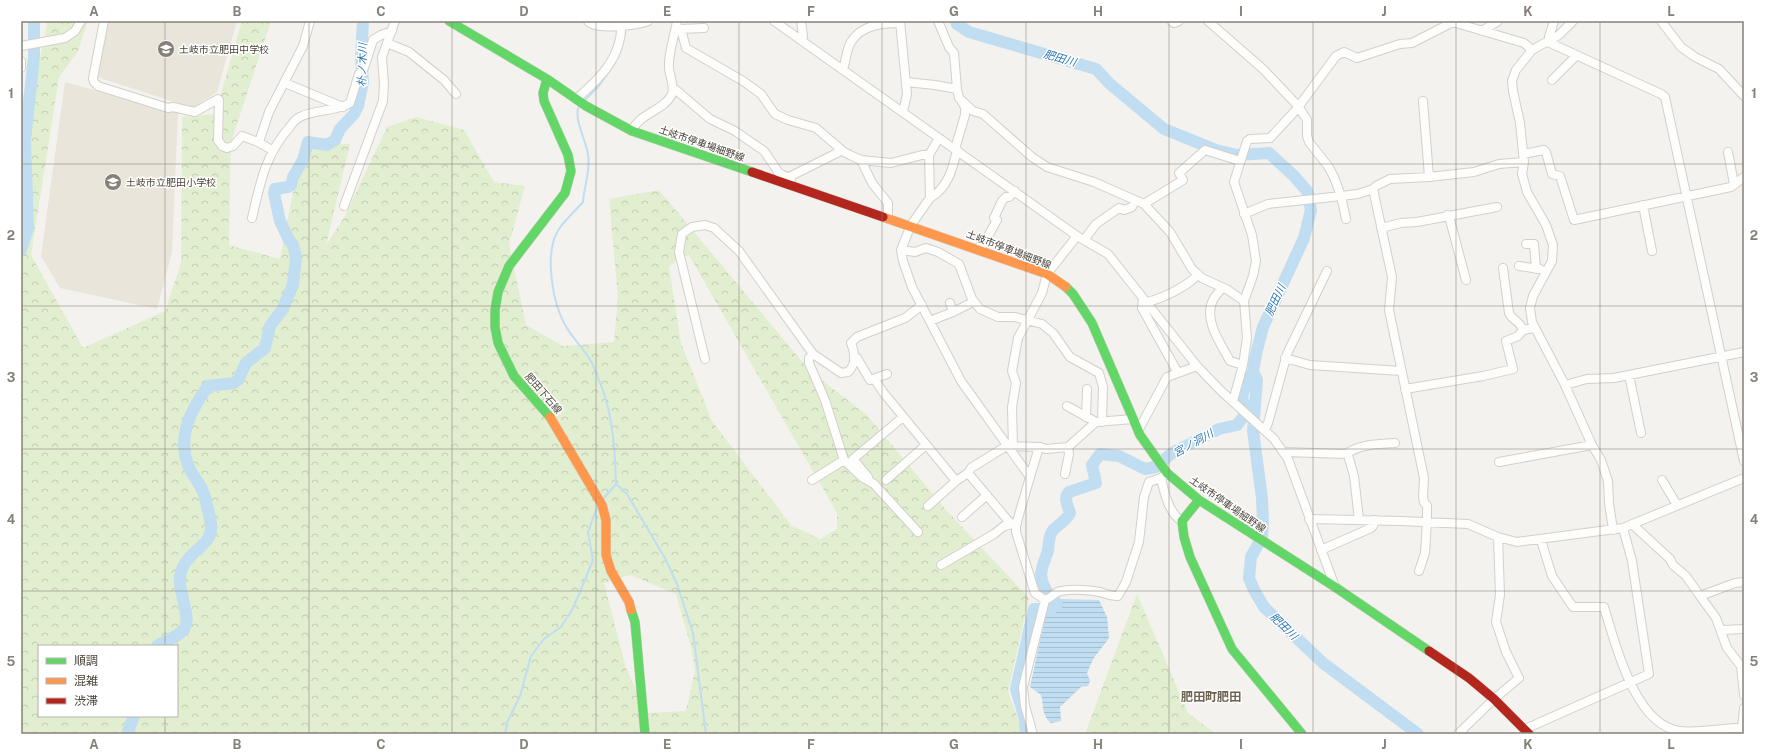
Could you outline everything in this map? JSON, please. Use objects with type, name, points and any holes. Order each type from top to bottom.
[{"type":"main road","name":"土岐市停車場細野線","points":[[449,21],[547,79],[586,106],[632,131],[814,194],[911,225],[1047,274],[1062,283],[1073,294],[1092,323],[1138,431],[1164,476],[1269,546],[1336,587],[1469,678],[1494,699],[1527,732]]},
{"type":"main road","name":"肥田下石線","points":[[547,79],[543,93],[544,101],[569,158],[571,170],[569,182],[565,193],[508,266],[498,292],[495,310],[495,327],[498,343],[514,376],[542,406],[555,423],[602,505],[606,520],[606,555],[611,571],[629,602],[635,622],[645,734]]},
{"type":"main road","points":[[1200,500],[1182,520],[1184,537],[1190,557],[1232,649],[1302,734]]},
{"type":"street","points":[[21,46],[65,38],[75,31],[81,21]]},
{"type":"street","points":[[104,21],[93,78],[94,82],[98,86],[168,108],[173,107],[194,112],[218,99],[220,100],[218,140],[222,146],[229,147],[242,136],[258,142],[272,150]]},
{"type":"street","points":[[258,142],[269,112],[303,46],[310,21]]},
{"type":"street","points":[[344,206],[383,101],[384,84],[382,62],[395,21]]},
{"type":"street","points":[[588,21],[592,25],[612,27],[648,21]]},
{"type":"street","points":[[774,21],[1081,238],[1108,254],[1197,366],[1240,409],[1265,430],[1284,452],[1293,472],[1309,519],[1336,587]]},
{"type":"street","points":[[801,40],[802,21]]},
{"type":"street","points":[[938,21],[949,47],[954,53],[957,89],[959,98],[965,107],[965,115],[952,170],[937,194],[930,198],[911,225],[901,250],[903,261],[912,287],[961,381],[1010,446],[1030,477]]},
{"type":"street","points":[[1171,21],[1174,23],[1179,21]]},
{"type":"street","points":[[1208,21],[1263,69],[1298,106],[1307,120],[1307,136],[1309,142],[1328,166],[1334,177],[1341,196],[1346,219]]},
{"type":"street","points":[[1482,31],[1498,21]]},
{"type":"street","points":[[1549,41],[1554,21]]},
{"type":"street","points":[[1573,21],[1558,35],[1532,50],[1516,70],[1512,81],[1524,158],[1522,174],[1527,192],[1546,225],[1553,244],[1552,261],[1533,296],[1530,308],[1532,322],[1565,385],[1592,445],[1601,460],[1608,480],[1608,503],[1613,530]]},
{"type":"street","points":[[1661,21],[1681,47],[1695,57],[1719,69],[1744,96]]},
{"type":"street","points":[[841,68],[844,66],[850,42],[861,31],[873,26],[900,22],[907,94],[903,112]]},
{"type":"street","points":[[1233,401],[1243,365],[1248,338],[1244,301],[1253,276],[1256,260],[1254,242],[1234,182],[1247,141],[1250,139],[1270,138],[1287,121],[1336,56],[1344,52],[1357,58],[1400,44],[1412,42],[1451,22],[1524,44],[1532,50]]},
{"type":"street","points":[[577,100],[596,82],[609,65],[618,48],[624,24]]},
{"type":"street","points":[[678,25],[704,28]]},
{"type":"street","points":[[632,131],[636,122],[656,110],[672,94],[673,89],[668,65],[678,25]]},
{"type":"street","points":[[678,25],[686,48],[753,88],[761,94],[775,114],[788,120],[816,128],[840,149],[850,155],[861,160],[891,162],[922,154],[929,155]]},
{"type":"street","points":[[252,218],[265,166],[279,139],[301,116],[343,107],[350,103],[359,74],[364,68],[373,40],[392,31]]},
{"type":"street","points":[[1549,41],[1576,56],[1661,94],[1664,98],[1687,196],[1744,460]]},
{"type":"street","points":[[387,43],[408,52],[444,80],[456,94]]},
{"type":"street","points":[[1552,80],[1576,56]]},
{"type":"street","points":[[21,61],[21,68]]},
{"type":"street","points":[[285,82],[343,107]]},
{"type":"street","points":[[906,82],[957,89]]},
{"type":"street","points":[[673,89],[710,119],[735,131],[764,151],[779,173],[811,188],[814,194]]},
{"type":"street","points":[[962,101],[973,110],[983,114],[1032,157],[1047,167],[1094,182],[1144,204],[1170,232],[1192,269],[1244,301]]},
{"type":"street","points":[[1423,101],[1429,177]]},
{"type":"street","points":[[930,198],[929,155],[939,138]]},
{"type":"street","points":[[787,178],[837,153],[840,149]]},
{"type":"street","points":[[1144,204],[1183,180],[1179,173],[1205,150],[1240,161]]},
{"type":"street","points":[[1244,214],[1268,204],[1319,197],[1358,194],[1373,189],[1390,179],[1429,177],[1474,172],[1524,158],[1544,150],[1546,152],[1552,174],[1560,176],[1574,220],[1731,186],[1744,177]]},
{"type":"street","points":[[1728,152],[1734,184]]},
{"type":"street","points":[[861,160],[872,183],[888,203],[888,218]]},
{"type":"street","points":[[1373,189],[1392,278],[1389,310],[1423,470],[1423,497],[1427,506],[1427,522],[1425,553],[1419,571]]},
{"type":"street","points":[[978,249],[983,245],[997,220],[994,218],[1002,201],[1015,191]]},
{"type":"street","points":[[1010,446],[1012,407],[1016,383],[1012,371],[1012,362],[1018,338],[1042,294],[1047,274],[1096,224],[1120,208],[1124,210],[1132,207],[1135,200]]},
{"type":"street","points":[[1643,205],[1652,251]]},
{"type":"street","points":[[1381,228],[1497,206]]},
{"type":"street","points":[[1447,215],[1450,220],[1466,280]]},
{"type":"street","points":[[704,359],[679,252],[682,234],[692,227],[705,225],[714,228],[739,251],[813,354],[841,373],[848,372],[852,368],[854,356],[851,343],[857,338],[905,318],[922,305]]},
{"type":"street","points":[[1526,244],[1534,244],[1536,268]]},
{"type":"street","points":[[901,250],[915,252],[926,248],[960,264],[973,302],[984,312],[994,316],[1009,316],[1042,324],[1048,327],[1070,357],[1100,374],[1103,387],[1099,422],[1068,447],[1046,448],[1010,446],[971,468],[968,473],[956,481],[928,506]]},
{"type":"street","points":[[1519,266],[1548,270]]},
{"type":"street","points":[[1503,268],[1509,313],[1510,316],[1522,325],[1523,330]]},
{"type":"street","points":[[1265,430],[1285,358],[1293,338],[1327,271]]},
{"type":"street","points":[[1145,300],[1173,293],[1194,279],[1198,274]]},
{"type":"street","points":[[1222,288],[1212,301],[1210,313],[1212,327],[1230,361],[1243,365]]},
{"type":"street","points":[[1145,300],[1142,308],[1178,372]]},
{"type":"street","points":[[930,321],[973,302]]},
{"type":"street","points":[[950,303],[953,312]]},
{"type":"street","points":[[1405,389],[1514,369],[1507,350],[1506,341],[1518,336],[1523,330],[1534,328]]},
{"type":"street","points":[[1565,385],[1587,378],[1614,378],[1744,352]]},
{"type":"street","points":[[813,354],[809,358],[809,363],[825,400],[844,460],[871,482],[918,532]]},
{"type":"street","points":[[854,356],[857,358],[870,380],[875,380],[888,374]]},
{"type":"street","points":[[1285,358],[1310,365],[1401,371]]},
{"type":"street","points":[[1138,431],[1167,377],[1197,366]]},
{"type":"street","points":[[1629,375],[1641,433]]},
{"type":"street","points":[[875,380],[882,392],[956,481]]},
{"type":"street","points":[[1086,416],[1087,389]]},
{"type":"street","points":[[1067,406],[1099,422],[1133,418]]},
{"type":"street","points":[[871,482],[853,459],[903,417]]},
{"type":"street","points":[[1284,452],[1348,454],[1356,447],[1395,443]]},
{"type":"street","points":[[886,480],[926,445]]},
{"type":"street","points":[[1499,462],[1592,445]]},
{"type":"street","points":[[1039,447],[1014,524],[1017,539],[1032,587],[1035,593],[1045,600]]},
{"type":"street","points":[[1065,474],[1069,454],[1068,447]]},
{"type":"street","points":[[1348,454],[1354,476],[1359,520]]},
{"type":"street","points":[[812,480],[844,460]]},
{"type":"street","points":[[968,473],[1014,524]]},
{"type":"street","points":[[1033,734],[1025,706],[1023,687],[1045,600],[1054,593],[1067,590],[1099,592],[1110,596],[1118,596],[1126,582],[1139,542],[1146,489],[1149,482],[1164,476],[1164,491],[1176,518],[1182,520]]},
{"type":"street","points":[[1309,519],[1468,524],[1498,537],[1517,542],[1541,540],[1623,528],[1744,478]]},
{"type":"street","points":[[1662,480],[1677,505]]},
{"type":"street","points":[[962,517],[987,495]]},
{"type":"street","points":[[1321,550],[1371,528],[1375,520]]},
{"type":"street","points":[[940,565],[994,534],[1000,528],[1014,524]]},
{"type":"street","points":[[1632,524],[1686,576],[1716,618],[1728,648],[1742,670],[1744,695]]},
{"type":"street","points":[[1527,732],[1649,674],[1632,561],[1623,528]]},
{"type":"street","points":[[1458,734],[1494,699],[1519,678],[1506,652],[1496,622],[1500,595],[1498,537]]},
{"type":"street","points":[[1541,540],[1552,576],[1573,607],[1604,606],[1630,683],[1652,718],[1667,728],[1680,733],[1743,729],[1744,708]]},
{"type":"street","points":[[1700,596],[1736,583],[1744,582]]},
{"type":"street","points":[[1722,630],[1744,629]]},
{"type":"shaded area","name":"土岐市立肥田中学校","points":[[109,21],[237,21],[217,92],[193,108],[97,77]]},
{"type":"shaded area","name":"土岐市立肥田小学校","points":[[65,82],[178,113],[172,252],[157,309],[60,288],[41,256]]},
{"type":"green space","points":[[48,21],[88,21],[77,53],[59,77],[31,255],[83,348],[165,311],[181,263],[182,117],[215,114],[242,21],[271,21],[231,142],[229,245],[280,259],[303,141],[350,144],[326,245],[345,216],[387,127],[416,117],[464,130],[494,182],[525,186],[509,244],[526,325],[563,346],[614,342],[618,297],[609,199],[659,190],[810,371],[867,415],[947,511],[1029,598],[1008,692],[1024,734],[21,734],[21,100],[39,61]],"holes":[[[689,255],[837,513],[837,529],[820,539],[791,525],[712,421],[681,343],[669,267],[681,256]],[[630,575],[676,594],[691,647],[695,670],[686,711],[647,713],[626,668],[604,583]]]},
{"type":"green space","points":[[1137,594],[1188,713],[1216,734],[1085,734]]},
{"type":"water","points":[[1061,599],[1099,600],[1107,617],[1109,637],[1093,659],[1087,673],[1090,681],[1088,686],[1081,687],[1060,707],[1061,721],[1051,723],[1044,713],[1041,695],[1030,687],[1047,608]]},
{"type":"waterway","points":[[21,250],[28,228],[25,141],[34,56],[34,21]]},
{"type":"waterway","name":"朴ノ木川","points":[[159,645],[176,636],[185,628],[186,611],[180,583],[182,569],[191,556],[206,542],[211,530],[210,518],[204,495],[200,485],[189,469],[185,454],[185,434],[191,414],[208,386],[234,383],[238,380],[246,363],[265,348],[270,326],[282,310],[293,285],[296,257],[293,245],[280,221],[274,193],[275,189],[288,187],[291,185],[293,177],[303,160],[308,142],[327,145],[335,140],[340,129],[354,114],[358,106],[363,82],[361,58],[363,21]]},
{"type":"waterway","name":"肥田川","points":[[956,21],[957,24],[969,32],[1096,69],[1110,84],[1164,129],[1216,150],[1237,155],[1269,153],[1294,176],[1307,191],[1311,210],[1304,238],[1263,327],[1253,372],[1257,380],[1253,431],[1262,498],[1263,523],[1262,537],[1251,557],[1249,578],[1264,607],[1323,663],[1418,734]]},
{"type":"waterway","points":[[623,42],[626,27]]},
{"type":"waterway","points":[[585,100],[599,86],[615,63]]},
{"type":"waterway","points":[[579,106],[579,123],[589,160],[583,202],[559,229],[554,239],[551,265],[554,293],[562,318],[592,363],[605,397],[611,421],[616,484],[603,499]]},
{"type":"waterway","name":"宮ノ洞川","points":[[1026,734],[1025,719],[1016,689],[1034,609],[1050,609],[1057,604],[1045,588],[1041,574],[1048,551],[1051,532],[1070,513],[1066,502],[1067,494],[1096,483],[1092,465],[1100,454],[1119,456],[1145,469],[1156,467],[1172,453],[1219,429],[1237,425],[1244,416],[1245,407],[1242,398],[1244,389],[1253,372]]},
{"type":"waterway","points":[[616,484],[627,494],[666,560],[677,584],[693,633],[706,734]]},
{"type":"waterway","points":[[505,734],[507,723],[520,696],[531,656],[544,639],[561,627],[572,610],[593,560],[588,532],[598,505]]},
{"type":"waterway","name":"朴ノ木川","points":[[127,734],[134,717]]},
{"type":"traffic: fast","points":[[449,21],[547,79],[586,106],[632,131],[752,172]]},
{"type":"traffic: fast","points":[[547,79],[543,93],[544,101],[568,155],[571,171],[565,193],[509,266],[498,292],[495,310],[495,327],[498,343],[514,376],[550,417]]},
{"type":"traffic: fast","points":[[1066,287],[1073,294],[1092,323],[1140,435],[1167,473],[1199,500],[1335,587],[1429,651]]},
{"type":"traffic: fast","points":[[1199,500],[1182,521],[1184,537],[1190,557],[1232,649],[1302,734]]},
{"type":"traffic: fast","points":[[631,610],[635,622],[645,734]]},
{"type":"traffic: slow","points":[[883,217],[1047,274],[1066,287]]},
{"type":"traffic: slow","points":[[550,417],[602,505],[606,520],[606,555],[611,571],[629,602],[631,610]]},
{"type":"traffic: jam","points":[[752,172],[883,217]]},
{"type":"traffic: jam","points":[[1429,651],[1469,678],[1494,699],[1529,734]]},
{"type":"place","name":"土岐市立肥田中学校","points":[[166,49]]},
{"type":"place","name":"土岐市立肥田小学校","points":[[113,182]]},
{"type":"district","name":"肥田町肥田","points":[[1211,697]]}]
